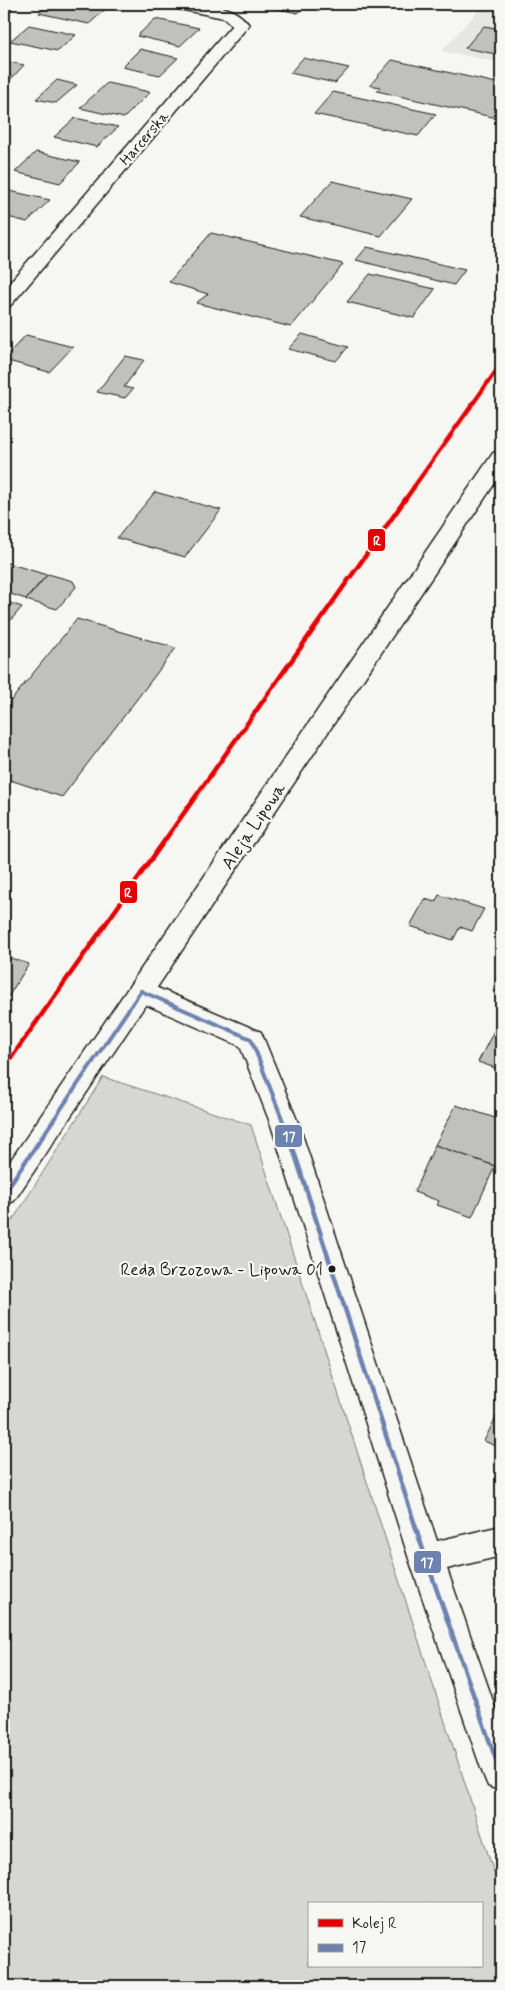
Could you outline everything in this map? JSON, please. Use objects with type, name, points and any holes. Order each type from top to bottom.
[{"type":"street","name":"Harcerska","points":[[4,301],[241,25],[230,14],[180,4]]},
{"type":"street","name":"Aleja Lipowa","points":[[4,1193],[501,458]]},
{"type":"street","points":[[141,991],[251,1039],[285,1125],[426,1559],[501,1774]]},
{"type":"street","points":[[426,1559],[501,1541]]},
{"type":"shaded area","points":[[484,4],[501,4],[501,63],[442,51]]},
{"type":"shaded area","points":[[103,1077],[251,1125],[501,1894],[501,1986],[4,1986],[4,1234]]},
{"type":"building","points":[[49,4],[99,4],[109,6],[89,24],[39,13]]},
{"type":"building","points":[[253,4],[308,4],[298,13]]},
{"type":"building","points":[[155,19],[199,28],[180,46],[137,36]]},
{"type":"building","points":[[29,25],[76,35],[58,51],[10,41]]},
{"type":"building","points":[[484,26],[501,29],[501,55],[465,48]]},
{"type":"building","points":[[140,49],[178,58],[160,75],[122,67]]},
{"type":"building","points":[[303,58],[349,68],[335,83],[290,73]]},
{"type":"building","points":[[392,60],[501,84],[501,119],[377,91],[380,87],[370,85]]},
{"type":"building","points":[[4,61],[24,65],[9,81],[4,80]]},
{"type":"building","points":[[57,80],[77,85],[56,103],[36,99]]},
{"type":"building","points":[[107,83],[150,92],[124,118],[80,108]]},
{"type":"building","points":[[333,92],[436,114],[418,136],[314,114]]},
{"type":"building","points":[[75,118],[118,127],[97,147],[54,137]]},
{"type":"building","points":[[36,152],[80,162],[60,183],[15,172]]},
{"type":"building","points":[[332,181],[412,199],[381,236],[300,217]]},
{"type":"building","points":[[5,190],[50,200],[27,222],[4,216]]},
{"type":"building","points":[[211,233],[343,264],[291,327],[196,303],[208,294],[169,282]]},
{"type":"building","points":[[367,247],[465,270],[454,285],[356,260]]},
{"type":"building","points":[[370,274],[435,289],[414,318],[347,302]]},
{"type":"building","points":[[302,334],[348,347],[336,361],[288,349]]},
{"type":"building","points":[[26,335],[73,347],[49,372],[4,360]]},
{"type":"building","points":[[125,356],[144,360],[124,387],[133,389],[125,398],[97,392]]},
{"type":"building","points":[[155,492],[221,510],[185,557],[117,538]]},
{"type":"building","points":[[4,562],[47,575],[26,599],[4,592]]},
{"type":"building","points":[[48,574],[73,581],[76,587],[57,609],[26,600]]},
{"type":"building","points":[[4,601],[22,607],[4,628]]},
{"type":"building","points":[[77,619],[176,648],[62,797],[4,778],[4,701],[9,703]]},
{"type":"building","points":[[439,895],[484,909],[472,931],[460,927],[453,940],[410,926],[425,899],[435,902]]},
{"type":"building","points":[[4,956],[29,964],[4,1003]]},
{"type":"building","points":[[501,1017],[501,1070],[478,1062]]},
{"type":"building","points":[[456,1105],[501,1120],[501,1159],[498,1159],[495,1166],[435,1145]]},
{"type":"building","points":[[435,1145],[495,1166],[472,1217],[437,1205],[439,1201],[414,1192]]},
{"type":"building","points":[[501,1407],[501,1448],[484,1441]]},
{"type":"rail line","name":"R","points":[[4,1068],[501,364]]},
{"type":"transit line","name":"17","points":[[141,991],[251,1039],[285,1125],[426,1559],[501,1774]]},
{"type":"transit line","name":"17","points":[[4,1193],[141,991]]},
{"type":"place","name":"Reda Brzozowa - Lipowa 01","points":[[332,1269]]}]
